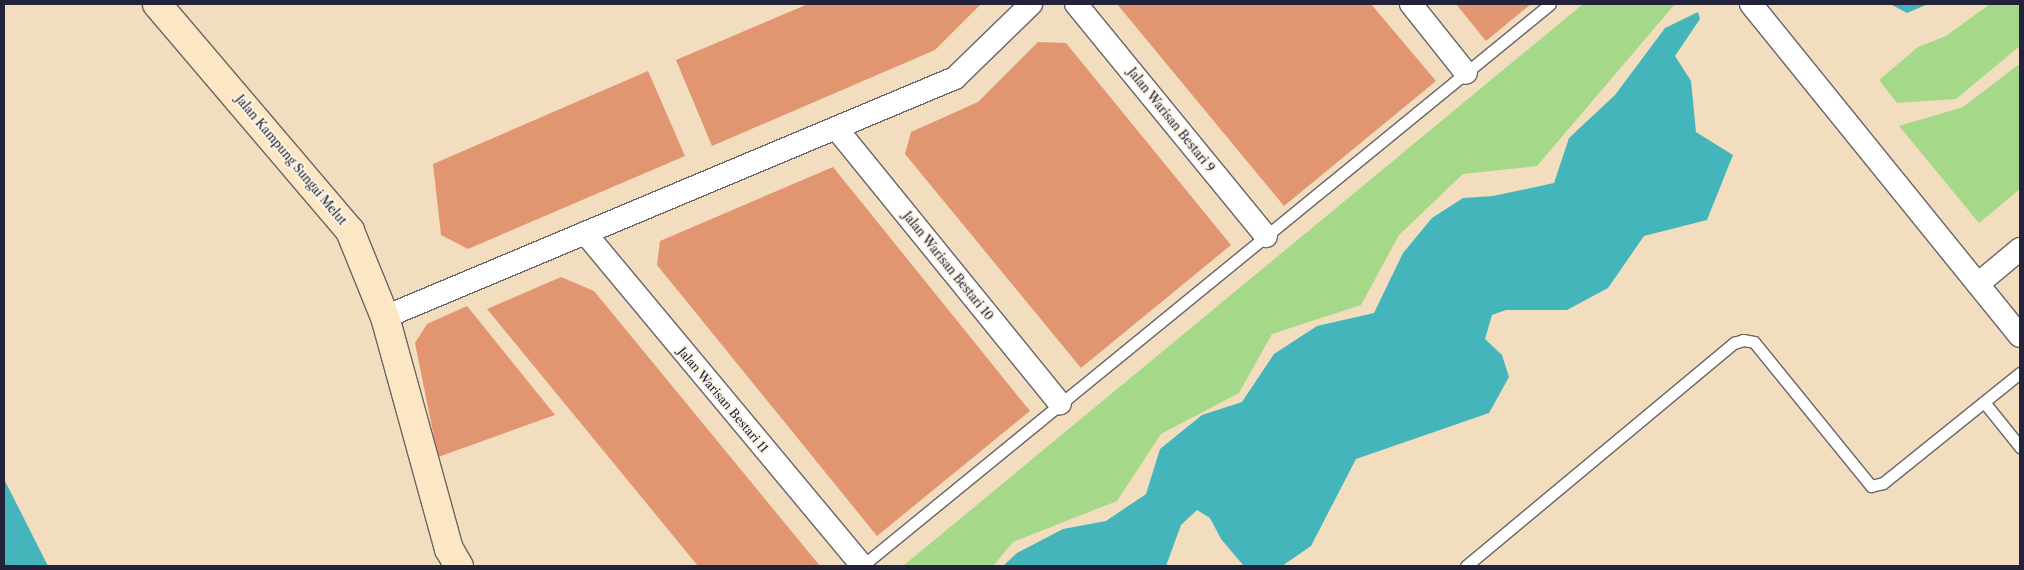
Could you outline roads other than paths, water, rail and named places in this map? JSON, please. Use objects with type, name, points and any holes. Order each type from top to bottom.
[{"type":"main road","name":"Jalan Kampung Sungai Melut","points":[[157,4],[350,231],[385,317],[449,549],[459,566]]},
{"type":"street","points":[[385,317],[956,78],[1031,4]]},
{"type":"street","name":"Jalan Warisan Bestari 9","points":[[1076,4],[1266,236]]},
{"type":"street","points":[[1411,4],[1466,73]]},
{"type":"street","points":[[1752,4],[2020,336]]},
{"type":"street","name":"Jalan Warisan Bestari 10","points":[[836,128],[1060,404]]},
{"type":"street","name":"Jalan Warisan Bestari 11","points":[[585,233],[862,566]]},
{"type":"street","points":[[1978,284],[2020,249]]},
{"type":"lane","points":[[862,566],[1550,4]]},
{"type":"lane","points":[[1466,566],[1734,343],[1743,340],[1754,342],[1871,486],[1883,483],[2020,373]]},
{"type":"lane","points":[[1984,402],[2020,447]]},
{"type":"lane","points":[[2011,435],[2020,427]]},
{"type":"water","points":[[1890,4],[1928,4],[1907,13]]},
{"type":"water","points":[[1698,12],[1700,19],[1675,56],[1691,81],[1696,132],[1733,155],[1707,220],[1644,236],[1608,288],[1567,310],[1506,310],[1492,315],[1485,339],[1502,355],[1509,377],[1489,413],[1356,459],[1311,546],[1282,566],[1243,565],[1221,539],[1210,518],[1197,510],[1181,525],[1166,566],[1003,566],[1017,553],[1063,529],[1106,521],[1146,494],[1160,449],[1202,415],[1242,402],[1274,354],[1317,326],[1374,313],[1403,253],[1432,218],[1463,198],[1493,196],[1554,183],[1569,138],[1615,95],[1665,28]]},
{"type":"water","points":[[4,479],[48,566],[4,566]]}]
